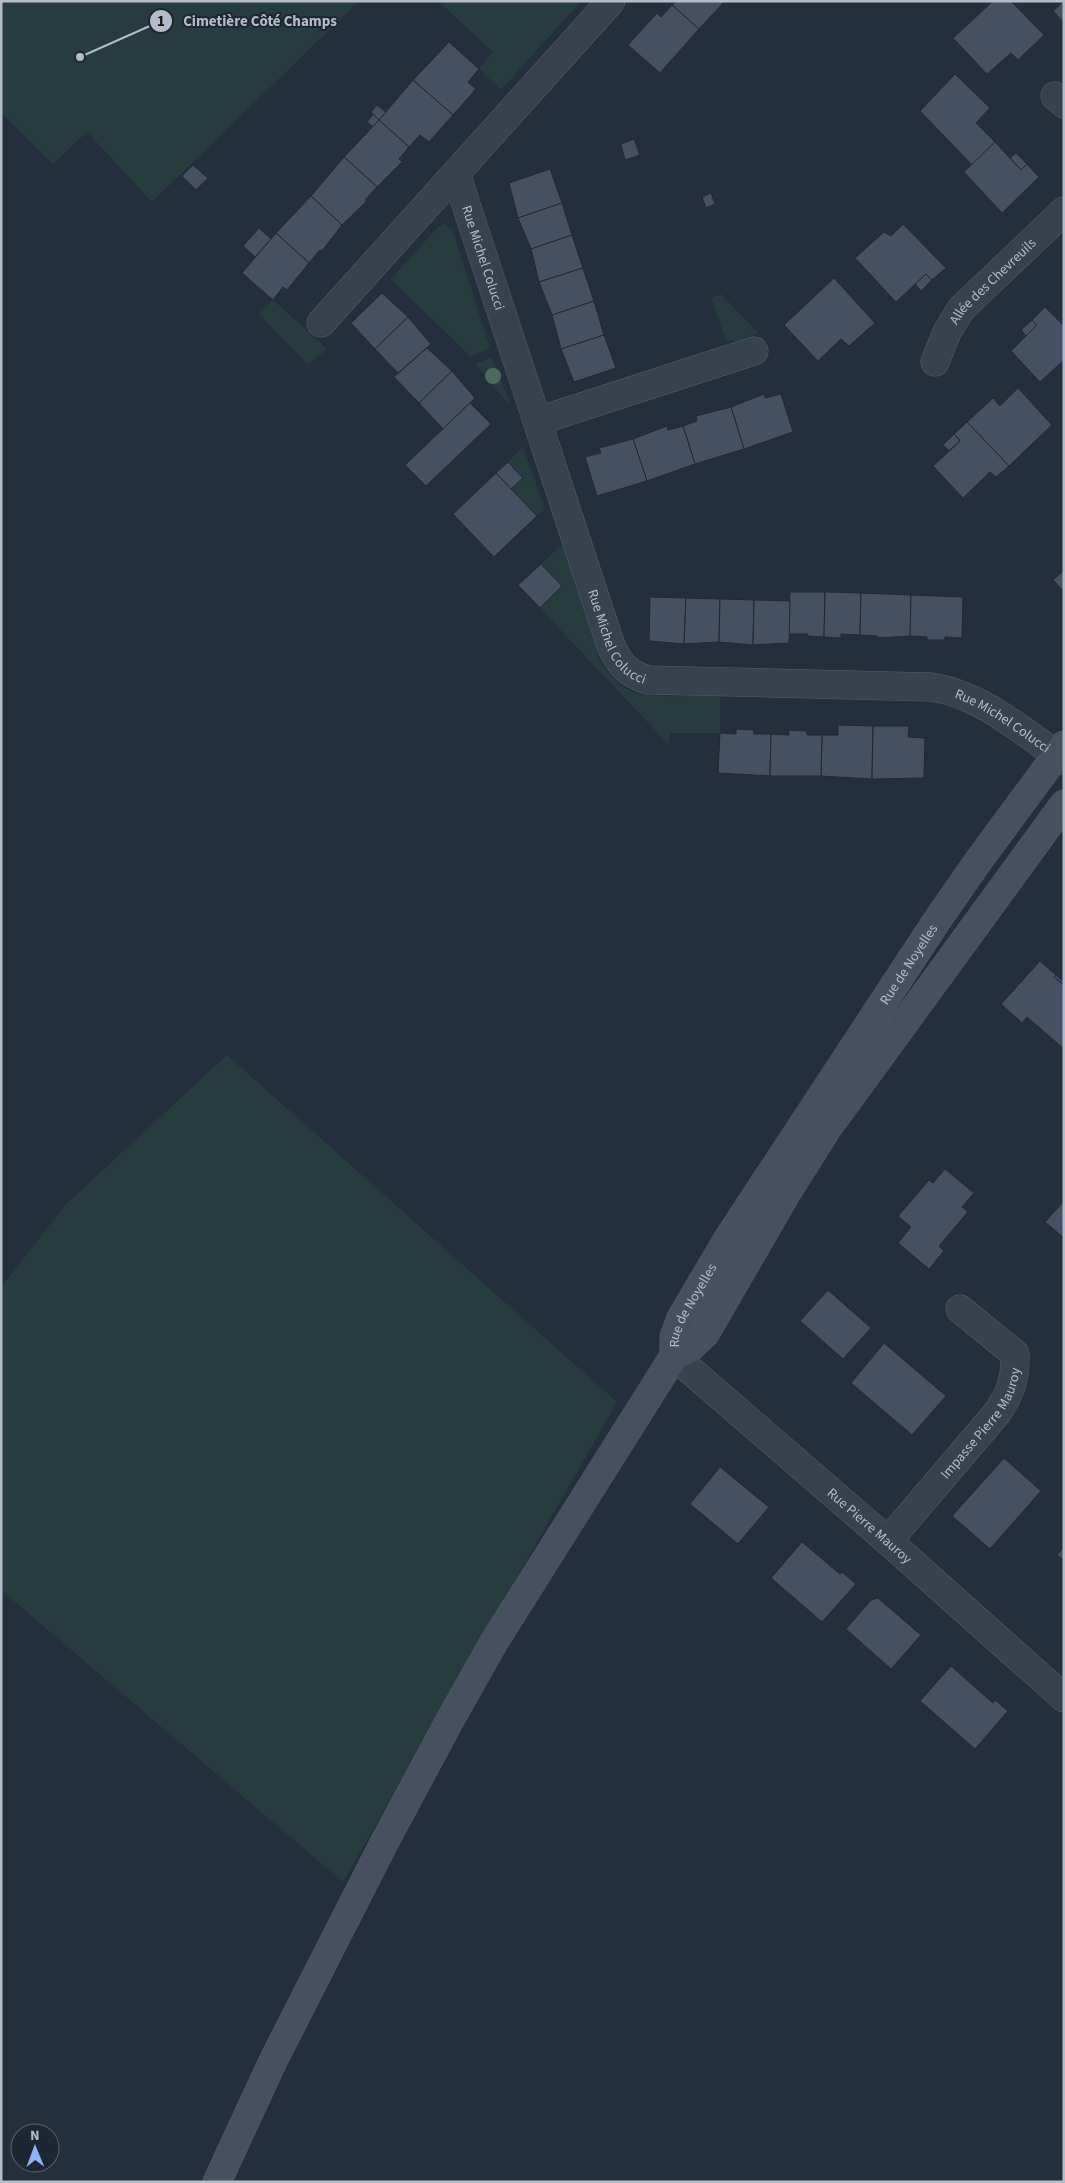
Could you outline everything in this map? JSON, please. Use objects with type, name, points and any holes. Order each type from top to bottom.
[{"type":"street","points":[[321,323],[611,1]]},
{"type":"street","name":"Rue Michel Colucci","points":[[456,174],[617,660],[636,676],[648,680],[947,689],[977,702],[1061,753]]},
{"type":"street","name":"Allée des Chevreuils","points":[[935,362],[947,332],[962,309],[1064,211]]},
{"type":"street","points":[[538,421],[754,351]]},
{"type":"street","name":"Rue de Noyelles","points":[[1061,753],[943,912],[734,1229],[681,1318],[674,1337],[674,1356],[690,1348],[706,1334],[778,1208],[826,1129],[1064,804]]},
{"type":"street","name":"Impasse Pierre Mauroy","points":[[888,1541],[987,1426],[1006,1400],[1013,1384],[1016,1370],[1015,1354],[960,1309]]},
{"type":"street","points":[[217,2182],[273,2061],[384,1843],[446,1728],[494,1642],[674,1356]]},
{"type":"street","name":"Rue Pierre Mauroy","points":[[674,1356],[888,1541],[1064,1698]]},
{"type":"green space","points":[[1,1],[359,1],[152,202],[87,132],[53,164],[1,112]]},
{"type":"green space","points":[[438,1],[581,1],[501,90],[479,69],[493,52]]},
{"type":"green space","points":[[444,224],[453,231],[490,348],[471,357],[391,279],[439,226]]},
{"type":"green space","points":[[721,294],[758,333],[738,341],[726,340],[711,298]]},
{"type":"green space","points":[[273,300],[327,349],[308,365],[259,314]]},
{"type":"green space","points":[[492,357],[509,401],[507,403],[476,364]]},
{"type":"green space","points":[[523,447],[545,509],[537,516],[511,489],[523,478],[508,462]]},
{"type":"green space","points":[[563,544],[600,661],[607,670],[615,679],[634,692],[664,696],[720,696],[720,733],[670,733],[669,745],[540,608],[561,586],[541,564]]},
{"type":"green space","points":[[227,1055],[617,1402],[343,1882],[1,1590],[1,1288],[64,1206]]},
{"type":"building","points":[[676,1],[725,1],[699,29],[672,5]]},
{"type":"building","points":[[993,1],[1011,1],[1044,35],[1018,60],[1011,53],[987,74],[953,38]]},
{"type":"building","points":[[1064,1],[1064,23],[1053,11]]},
{"type":"building","points":[[672,5],[699,29],[660,73],[628,45],[657,13],[661,17]]},
{"type":"building","points":[[449,42],[479,69],[468,82],[476,89],[453,115],[413,80]]},
{"type":"building","points":[[955,74],[990,108],[976,123],[995,142],[972,165],[920,111]]},
{"type":"building","points":[[413,80],[453,115],[429,142],[420,135],[409,147],[379,120]]},
{"type":"building","points":[[377,105],[386,112],[379,120],[371,112]]},
{"type":"building","points":[[373,114],[379,120],[373,127],[367,122]]},
{"type":"building","points":[[379,120],[409,147],[399,159],[402,162],[377,187],[344,157]]},
{"type":"building","points":[[634,139],[640,155],[625,160],[621,144]]},
{"type":"building","points":[[995,142],[1021,170],[1027,164],[1039,177],[1002,213],[964,172]]},
{"type":"building","points":[[1016,153],[1027,164],[1021,170],[1010,158]]},
{"type":"building","points":[[344,157],[377,187],[365,200],[367,201],[342,225],[311,196]]},
{"type":"building","points":[[193,165],[208,178],[196,190],[182,176]]},
{"type":"building","points":[[550,169],[562,203],[518,218],[509,183]]},
{"type":"building","points":[[711,193],[715,204],[706,208],[702,197]]},
{"type":"building","points":[[311,196],[342,225],[322,251],[320,250],[309,263],[276,233]]},
{"type":"building","points":[[562,203],[572,235],[531,249],[518,218]]},
{"type":"building","points":[[903,224],[946,268],[932,280],[926,274],[896,302],[855,258],[884,232],[891,236]]},
{"type":"building","points":[[259,228],[271,239],[255,257],[243,246]]},
{"type":"building","points":[[276,233],[309,263],[287,290],[283,287],[273,300],[242,273]]},
{"type":"building","points":[[572,235],[583,268],[539,282],[531,249]]},
{"type":"building","points":[[583,268],[594,301],[552,315],[539,282]]},
{"type":"building","points":[[926,274],[932,280],[921,291],[915,284]]},
{"type":"building","points":[[834,278],[875,323],[849,346],[841,339],[818,361],[784,325]]},
{"type":"building","points":[[382,293],[408,317],[375,349],[351,323]]},
{"type":"building","points":[[594,301],[604,335],[561,349],[552,315]]},
{"type":"building","points":[[1045,307],[1064,326],[1064,360],[1040,382],[1011,351],[1037,325],[1032,320]]},
{"type":"building","points":[[408,317],[431,344],[398,373],[375,349]]},
{"type":"building","points":[[1032,320],[1037,325],[1026,336],[1021,330]]},
{"type":"building","points":[[604,335],[616,368],[574,382],[561,349]]},
{"type":"building","points":[[427,348],[452,371],[419,403],[394,377]]},
{"type":"building","points":[[452,371],[475,398],[443,429],[419,403]]},
{"type":"building","points":[[1018,388],[1052,425],[1009,466],[967,422],[993,398],[1000,406]]},
{"type":"building","points":[[764,394],[765,398],[781,394],[793,432],[744,449],[731,407]]},
{"type":"building","points":[[470,403],[491,424],[426,486],[405,465]]},
{"type":"building","points":[[731,407],[744,449],[695,464],[683,426],[697,421],[696,416]]},
{"type":"building","points":[[967,422],[1009,466],[996,477],[990,472],[963,498],[933,466],[960,441],[954,434]]},
{"type":"building","points":[[667,426],[668,430],[683,426],[695,464],[647,481],[633,439]]},
{"type":"building","points":[[954,434],[960,441],[949,451],[943,445]]},
{"type":"building","points":[[633,439],[647,481],[597,496],[585,457],[601,453],[599,448]]},
{"type":"building","points":[[508,462],[523,478],[511,489],[496,473]]},
{"type":"building","points":[[496,473],[537,516],[494,557],[453,514]]},
{"type":"building","points":[[541,564],[562,586],[540,608],[518,585]]},
{"type":"building","points":[[1064,570],[1064,592],[1053,580]]},
{"type":"building","points":[[790,592],[825,592],[824,637],[807,636],[808,634],[789,634]]},
{"type":"building","points":[[825,592],[861,593],[860,635],[841,634],[841,638],[824,637]]},
{"type":"building","points":[[861,593],[911,595],[910,636],[877,638],[877,636],[860,635]]},
{"type":"building","points":[[911,595],[963,597],[962,638],[945,637],[945,640],[927,640],[927,637],[910,636]]},
{"type":"building","points":[[650,597],[686,598],[684,644],[649,641]]},
{"type":"building","points":[[686,598],[720,599],[719,642],[684,644]]},
{"type":"building","points":[[720,599],[754,600],[753,645],[719,642]]},
{"type":"building","points":[[754,600],[790,601],[789,643],[753,645]]},
{"type":"building","points":[[838,725],[873,726],[872,779],[821,776],[822,735],[838,735]]},
{"type":"building","points":[[873,726],[909,726],[908,737],[925,738],[924,778],[872,779]]},
{"type":"building","points":[[736,729],[754,730],[754,734],[771,734],[770,776],[718,773],[720,733],[736,734]]},
{"type":"building","points":[[789,730],[807,731],[807,735],[822,735],[821,776],[770,776],[771,734],[789,735]]},
{"type":"building","points":[[1040,961],[1064,985],[1064,1049],[1027,1017],[1022,1023],[1001,1004]]},
{"type":"building","points":[[1056,975],[1064,982],[1064,985],[1054,977]]},
{"type":"building","points":[[945,1169],[974,1193],[962,1207],[968,1212],[939,1246],[944,1251],[929,1269],[898,1243],[911,1227],[898,1216],[929,1180],[933,1183]]},
{"type":"building","points":[[1064,1201],[1064,1238],[1045,1222]]},
{"type":"building","points":[[828,1290],[871,1328],[843,1359],[800,1321]]},
{"type":"building","points":[[884,1343],[946,1396],[912,1435],[851,1383]]},
{"type":"building","points":[[1004,1458],[1041,1491],[990,1549],[952,1516]]},
{"type":"building","points":[[720,1467],[769,1507],[738,1544],[690,1504]]},
{"type":"building","points":[[802,1542],[840,1574],[842,1572],[856,1584],[822,1622],[771,1578]]},
{"type":"building","points":[[1064,1547],[1064,1560],[1057,1555]]},
{"type":"building","points":[[878,1598],[921,1635],[891,1669],[846,1629],[871,1600]]},
{"type":"building","points":[[951,1666],[993,1703],[995,1700],[1008,1711],[975,1749],[920,1701]]},
{"type":"place","name":"Cimetière Côté Champs","points":[[80,57]]}]
